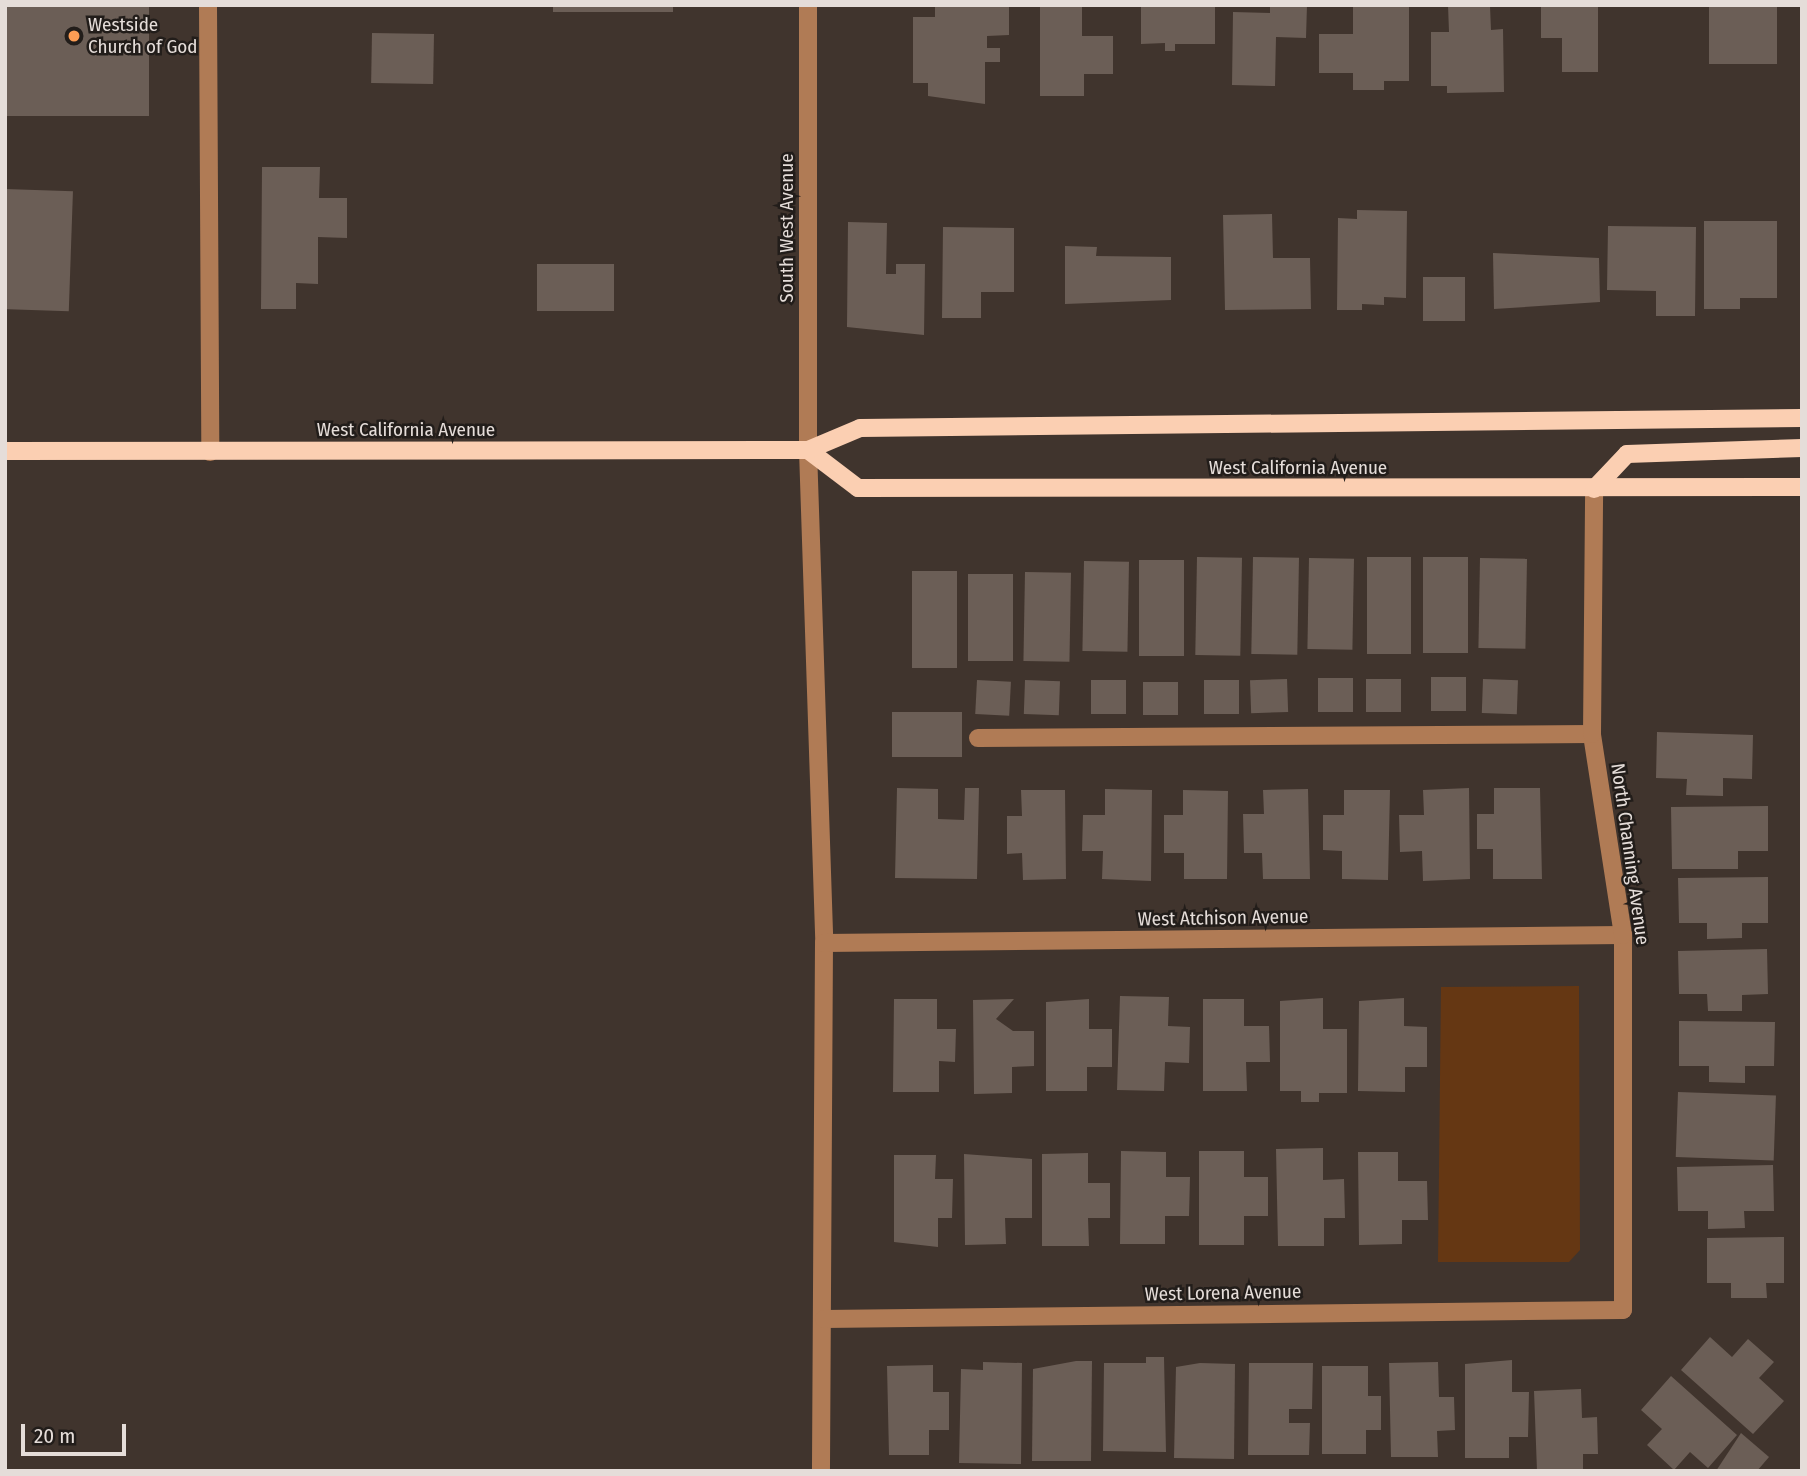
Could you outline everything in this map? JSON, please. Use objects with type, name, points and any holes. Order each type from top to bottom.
[{"type":"main road","name":"West California Avenue","points":[[5,451],[808,450],[860,428],[1802,418]]},
{"type":"main road","points":[[1594,489],[1627,454],[1802,448]]},
{"type":"main road","name":"West California Avenue","points":[[808,450],[858,488],[1802,487]]},
{"type":"street","points":[[208,5],[211,452]]},
{"type":"street","name":"South West Avenue","points":[[808,5],[808,450],[824,943],[824,1319],[821,1471]]},
{"type":"street","name":"North Channing Avenue","points":[[1594,489],[1592,734],[1623,935],[1623,1310]]},
{"type":"street","points":[[978,738],[1592,734]]},
{"type":"street","name":"West Atchison Avenue","points":[[824,943],[1623,935]]},
{"type":"street","name":"West Lorena Avenue","points":[[824,1319],[1623,1310]]},
{"type":"shaded area","points":[[1579,986],[1580,1250],[1569,1262],[1438,1262],[1441,987]]},
{"type":"building","points":[[5,5],[149,5],[149,116],[5,116]]},
{"type":"building","points":[[553,5],[673,5],[673,12],[553,12]]},
{"type":"building","points":[[1009,5],[1009,35],[987,36],[987,48],[1000,48],[1000,62],[985,62],[985,104],[928,96],[928,83],[913,83],[913,17],[935,17],[935,6]]},
{"type":"building","points":[[1040,5],[1082,5],[1082,36],[1113,36],[1113,74],[1084,74],[1084,96],[1040,96]]},
{"type":"building","points":[[1141,5],[1215,5],[1215,44],[1175,44],[1175,51],[1165,51],[1165,43],[1141,44]]},
{"type":"building","points":[[1270,5],[1307,5],[1306,38],[1276,37],[1275,86],[1232,85],[1233,12],[1270,13]]},
{"type":"building","points":[[1353,5],[1409,5],[1409,81],[1384,81],[1384,90],[1353,90],[1353,73],[1319,73],[1319,34],[1353,34]]},
{"type":"building","points":[[1448,5],[1490,6],[1491,30],[1503,29],[1504,92],[1447,93],[1447,86],[1431,86],[1431,32],[1449,32]]},
{"type":"building","points":[[1541,5],[1598,5],[1598,72],[1562,72],[1562,38],[1541,38]]},
{"type":"building","points":[[1709,5],[1777,5],[1777,64],[1709,64]]},
{"type":"building","points":[[372,33],[434,34],[433,84],[371,83]]},
{"type":"building","points":[[262,167],[320,167],[319,198],[347,198],[347,238],[318,237],[318,284],[296,283],[296,309],[261,309]]},
{"type":"building","points":[[5,189],[73,191],[69,311],[5,309]]},
{"type":"building","points":[[1357,210],[1407,211],[1406,298],[1384,297],[1384,305],[1362,304],[1362,310],[1337,310],[1338,218],[1357,219]]},
{"type":"building","points":[[1272,214],[1273,258],[1310,258],[1311,309],[1225,310],[1223,215]]},
{"type":"building","points":[[1704,221],[1777,221],[1777,298],[1740,298],[1740,309],[1704,309]]},
{"type":"building","points":[[848,222],[887,223],[886,274],[896,274],[896,264],[925,264],[924,335],[847,327]]},
{"type":"building","points":[[1608,226],[1696,227],[1695,316],[1656,316],[1656,291],[1607,290]]},
{"type":"building","points":[[943,227],[1014,228],[1014,292],[981,292],[981,318],[942,318]]},
{"type":"building","points":[[1065,246],[1097,247],[1096,256],[1171,257],[1171,300],[1065,304]]},
{"type":"building","points":[[1493,253],[1599,258],[1600,302],[1494,309]]},
{"type":"building","points":[[537,264],[614,264],[614,311],[537,311]]},
{"type":"building","points":[[1423,277],[1465,277],[1465,321],[1423,321]]},
{"type":"building","points":[[1197,557],[1242,558],[1240,656],[1195,655]]},
{"type":"building","points":[[1253,557],[1299,558],[1297,655],[1251,654]]},
{"type":"building","points":[[1367,557],[1411,557],[1411,654],[1367,654]]},
{"type":"building","points":[[1423,557],[1468,557],[1468,653],[1423,653]]},
{"type":"building","points":[[1309,558],[1354,559],[1352,650],[1307,649]]},
{"type":"building","points":[[1480,558],[1527,559],[1525,649],[1478,648]]},
{"type":"building","points":[[1139,560],[1184,560],[1184,656],[1139,656]]},
{"type":"building","points":[[1084,561],[1129,562],[1127,652],[1082,651]]},
{"type":"building","points":[[912,571],[957,571],[957,668],[912,668]]},
{"type":"building","points":[[1025,572],[1071,573],[1069,662],[1023,661]]},
{"type":"building","points":[[968,574],[1013,574],[1013,661],[968,661]]},
{"type":"building","points":[[1431,677],[1466,677],[1466,711],[1431,711]]},
{"type":"building","points":[[1318,678],[1353,678],[1353,712],[1318,712]]},
{"type":"building","points":[[1287,679],[1288,712],[1251,713],[1250,680]]},
{"type":"building","points":[[1366,679],[1401,679],[1401,712],[1366,712]]},
{"type":"building","points":[[1483,679],[1518,680],[1517,714],[1482,713]]},
{"type":"building","points":[[977,680],[1011,682],[1009,716],[975,714]]},
{"type":"building","points":[[1025,680],[1060,681],[1059,715],[1024,714]]},
{"type":"building","points":[[1091,680],[1126,680],[1126,714],[1091,714]]},
{"type":"building","points":[[1204,680],[1239,680],[1239,714],[1204,714]]},
{"type":"building","points":[[1143,682],[1178,682],[1178,715],[1143,715]]},
{"type":"building","points":[[892,712],[962,712],[962,757],[892,757]]},
{"type":"building","points":[[1657,732],[1753,735],[1752,779],[1723,778],[1723,796],[1686,795],[1687,779],[1656,778]]},
{"type":"building","points":[[897,788],[938,789],[938,819],[964,820],[965,788],[979,788],[977,879],[895,878]]},
{"type":"building","points":[[1469,788],[1470,879],[1423,881],[1422,851],[1400,852],[1399,815],[1424,815],[1423,790]]},
{"type":"building","points":[[1494,788],[1540,788],[1542,879],[1493,879],[1493,849],[1477,849],[1477,814],[1494,814]]},
{"type":"building","points":[[1105,789],[1152,790],[1151,881],[1102,879],[1103,851],[1082,851],[1083,815],[1105,815]]},
{"type":"building","points":[[1308,789],[1310,879],[1263,879],[1262,853],[1244,853],[1243,814],[1264,814],[1263,790]]},
{"type":"building","points":[[1021,790],[1065,790],[1066,879],[1023,880],[1022,853],[1007,854],[1007,816],[1022,816]]},
{"type":"building","points":[[1183,790],[1228,791],[1227,879],[1184,879],[1184,853],[1164,853],[1164,815],[1183,815]]},
{"type":"building","points":[[1344,790],[1390,790],[1388,880],[1342,879],[1342,851],[1323,850],[1323,815],[1344,815]]},
{"type":"building","points":[[1768,806],[1768,851],[1738,851],[1738,869],[1672,869],[1671,807]]},
{"type":"building","points":[[1768,877],[1768,923],[1742,923],[1742,938],[1707,939],[1707,923],[1679,923],[1678,878]]},
{"type":"building","points":[[1767,949],[1768,994],[1742,995],[1742,1011],[1708,1011],[1707,994],[1679,994],[1678,951]]},
{"type":"building","points":[[1120,996],[1169,997],[1168,1026],[1190,1027],[1189,1063],[1165,1062],[1164,1091],[1117,1090]]},
{"type":"building","points":[[1323,998],[1323,1029],[1347,1029],[1347,1093],[1319,1093],[1319,1102],[1301,1102],[1301,1091],[1280,1091],[1280,1001]]},
{"type":"building","points":[[1404,998],[1404,1026],[1427,1027],[1427,1067],[1405,1067],[1405,1092],[1358,1091],[1359,1001]]},
{"type":"building","points":[[894,999],[937,999],[937,1029],[956,1029],[955,1062],[939,1061],[939,1092],[893,1092]]},
{"type":"building","points":[[1014,999],[996,1019],[1013,1031],[1034,1031],[1034,1066],[1012,1067],[1012,1093],[974,1094],[973,1000]]},
{"type":"building","points":[[1089,999],[1089,1029],[1112,1029],[1112,1067],[1087,1067],[1087,1091],[1046,1091],[1046,1002]]},
{"type":"building","points":[[1203,999],[1244,999],[1244,1026],[1269,1026],[1270,1062],[1246,1062],[1247,1091],[1203,1091]]},
{"type":"building","points":[[1679,1021],[1775,1022],[1774,1066],[1745,1066],[1745,1083],[1709,1082],[1709,1066],[1679,1066]]},
{"type":"building","points":[[1678,1092],[1776,1095],[1774,1160],[1676,1157]]},
{"type":"building","points":[[1323,1148],[1323,1180],[1344,1179],[1345,1218],[1324,1218],[1324,1246],[1278,1246],[1276,1149]]},
{"type":"building","points":[[1121,1151],[1166,1152],[1166,1177],[1190,1177],[1189,1216],[1165,1216],[1165,1244],[1120,1244]]},
{"type":"building","points":[[1199,1151],[1244,1151],[1244,1177],[1268,1177],[1268,1216],[1244,1216],[1244,1245],[1199,1245]]},
{"type":"building","points":[[1358,1152],[1398,1152],[1398,1181],[1427,1181],[1428,1220],[1402,1220],[1402,1244],[1359,1245]]},
{"type":"building","points":[[1088,1153],[1088,1183],[1110,1183],[1110,1218],[1088,1218],[1089,1246],[1042,1246],[1042,1154]]},
{"type":"building","points":[[964,1154],[1032,1159],[1032,1218],[1005,1218],[1006,1244],[965,1245]]},
{"type":"building","points":[[894,1155],[936,1155],[935,1179],[953,1179],[952,1218],[938,1218],[938,1247],[894,1242]]},
{"type":"building","points":[[1773,1165],[1774,1211],[1744,1211],[1745,1228],[1708,1229],[1708,1211],[1678,1211],[1677,1167]]},
{"type":"building","points":[[1784,1237],[1784,1283],[1766,1283],[1767,1298],[1731,1298],[1731,1283],[1707,1283],[1707,1238]]},
{"type":"building","points":[[1710,1337],[1732,1357],[1748,1339],[1774,1362],[1759,1378],[1784,1401],[1753,1434],[1681,1370]]},
{"type":"building","points":[[1146,1357],[1164,1357],[1166,1452],[1103,1451],[1104,1363],[1146,1363]]},
{"type":"building","points":[[1512,1360],[1512,1392],[1529,1392],[1528,1437],[1509,1437],[1509,1458],[1465,1458],[1465,1364]]},
{"type":"building","points":[[1076,1361],[1092,1361],[1091,1461],[1032,1461],[1033,1369]]},
{"type":"building","points":[[983,1362],[1022,1363],[1021,1464],[959,1463],[961,1369],[983,1370]]},
{"type":"building","points":[[1438,1362],[1439,1397],[1454,1397],[1455,1430],[1437,1431],[1438,1457],[1391,1457],[1389,1363]]},
{"type":"building","points":[[1200,1363],[1235,1364],[1234,1459],[1174,1458],[1176,1367]]},
{"type":"building","points":[[1249,1363],[1313,1363],[1312,1409],[1289,1409],[1289,1423],[1310,1423],[1309,1455],[1248,1455]]},
{"type":"building","points":[[933,1365],[933,1392],[949,1392],[949,1430],[929,1430],[929,1455],[889,1455],[887,1366]]},
{"type":"building","points":[[1322,1366],[1368,1366],[1368,1396],[1381,1396],[1381,1430],[1366,1430],[1366,1454],[1322,1454]]},
{"type":"building","points":[[1671,1376],[1737,1435],[1708,1468],[1690,1452],[1674,1470],[1647,1445],[1662,1429],[1641,1410]]},
{"type":"building","points":[[1581,1389],[1582,1418],[1597,1417],[1598,1454],[1583,1454],[1583,1471],[1537,1471],[1534,1391]]},
{"type":"building","points":[[1741,1433],[1769,1457],[1757,1471],[1716,1471]]},
{"type":"place","name":"Westside Church of God","points":[[74,36]]}]
